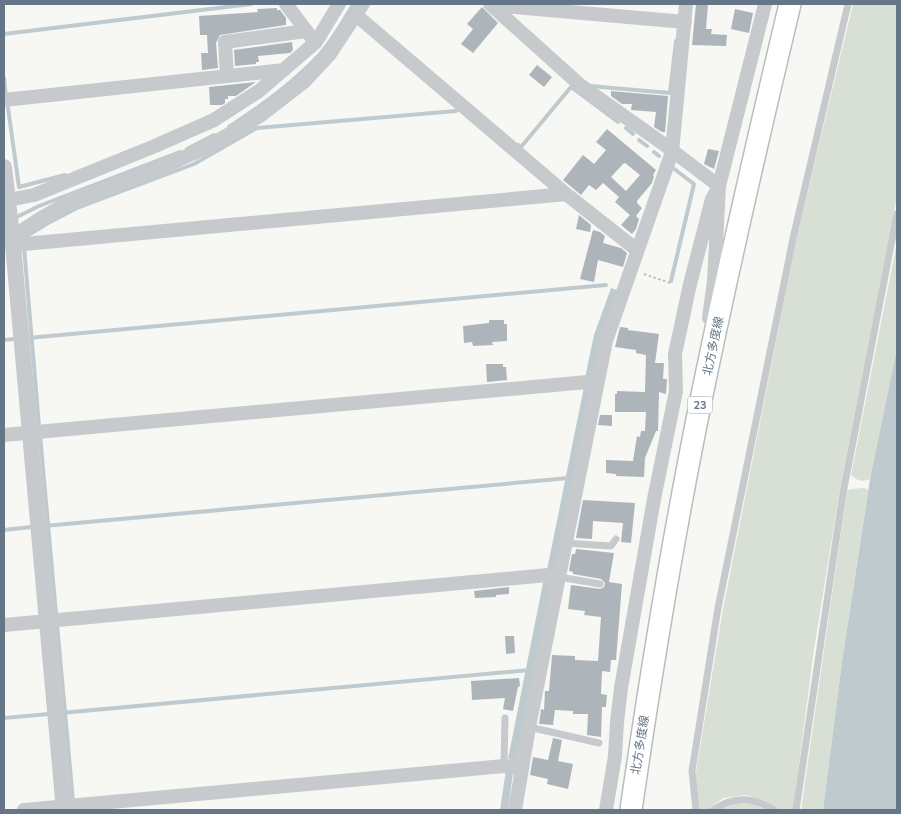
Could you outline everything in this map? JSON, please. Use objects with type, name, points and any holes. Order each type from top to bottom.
[{"type":"main road","name":"北方多度線","points":[[631,810],[650,682],[702,396],[790,4]]},
{"type":"street","points":[[286,4],[311,36]]},
{"type":"street","points":[[6,202],[34,195],[214,120],[259,91],[284,70],[339,4]]},
{"type":"street","points":[[491,4],[685,22]]},
{"type":"street","points":[[491,4],[580,86],[662,143],[718,186]]},
{"type":"street","points":[[514,810],[606,341],[672,152],[686,4]]},
{"type":"street","points":[[606,810],[615,756],[616,722],[621,688],[654,499],[676,392],[675,354],[690,284],[712,199],[718,186],[765,4]]},
{"type":"street","points":[[10,238],[73,200],[158,169],[207,147],[260,116],[304,82],[330,54],[360,9],[566,194],[637,250]]},
{"type":"street","points":[[228,76],[225,42],[311,36]]},
{"type":"street","points":[[4,100],[284,70]]},
{"type":"street","points":[[4,167],[64,808]]},
{"type":"street","points":[[702,396],[703,358],[714,281],[718,186]]},
{"type":"street","points":[[10,238],[566,194]]},
{"type":"street","points":[[4,435],[598,381]]},
{"type":"street","points":[[4,625],[559,576]]},
{"type":"street","points":[[24,810],[64,808],[504,766],[522,768]]},
{"type":"lane","points":[[696,810],[692,772],[718,608],[794,234],[848,4]]},
{"type":"lane","points":[[796,810],[843,492],[897,214]]},
{"type":"lane","points":[[566,543],[610,546],[616,539]]},
{"type":"lane","points":[[559,576],[600,584]]},
{"type":"lane","points":[[504,766],[505,718]]},
{"type":"lane","points":[[529,727],[599,743]]},
{"type":"lane","points":[[713,810],[732,801],[745,799],[765,804],[774,810]]},
{"type":"path","points":[[630,270],[670,283]]},
{"type":"shaded area","points":[[853,4],[897,4],[897,197],[840,489],[814,649],[793,810],[778,810],[766,801],[746,795],[723,798],[708,810],[700,810],[696,787],[696,772],[723,609],[797,236]]},
{"type":"shaded area","points":[[897,242],[897,348],[870,479],[860,480],[855,479],[851,475]]},
{"type":"shaded area","points":[[611,288],[617,290],[592,378],[585,378],[594,335]]},
{"type":"shaded area","points":[[897,348],[897,810],[823,810],[842,662],[870,479]]},
{"type":"shaded area","points":[[584,387],[590,389],[554,570],[547,570]]},
{"type":"shaded area","points":[[864,488],[868,490],[842,662],[823,810],[801,810],[847,491]]},
{"type":"shaded area","points":[[544,578],[552,581],[516,762],[508,759]]},
{"type":"shaded area","points":[[506,770],[513,773],[508,810],[500,810]]},
{"type":"shaded area","points":[[736,803],[755,804],[767,810],[718,810]]},
{"type":"building","points":[[696,4],[708,4],[706,29],[712,29],[711,34],[727,35],[726,46],[692,45]]},
{"type":"building","points":[[482,7],[498,23],[473,53],[461,44],[473,29],[467,24]]},
{"type":"building","points":[[277,8],[286,18],[286,25],[220,35],[216,43],[218,68],[202,70],[201,53],[208,53],[207,35],[200,35],[199,16],[258,12],[257,9]]},
{"type":"building","points":[[735,9],[753,13],[749,33],[731,29]]},
{"type":"building","points":[[292,42],[293,50],[290,53],[258,56],[259,62],[256,62],[256,64],[235,66],[234,50]]},
{"type":"building","points":[[537,65],[552,77],[544,87],[529,75]]},
{"type":"building","points":[[256,82],[236,96],[228,96],[228,99],[225,99],[225,103],[222,105],[210,105],[209,87]]},
{"type":"building","points":[[611,91],[668,96],[665,132],[654,127],[656,112],[631,110],[632,104],[622,104],[611,96]]},
{"type":"building","points":[[607,129],[656,170],[652,183],[637,201],[642,208],[636,216],[639,219],[636,229],[632,234],[621,225],[630,215],[615,202],[619,197],[603,183],[596,190],[589,185],[581,195],[563,180],[583,155],[594,164],[606,150],[596,142]],"holes":[[[625,163],[640,175],[626,191],[611,177]]]},
{"type":"building","points":[[708,149],[719,151],[714,169],[704,164]]},
{"type":"building","points":[[579,215],[591,225],[590,232],[576,229]]},
{"type":"building","points":[[593,230],[605,236],[603,243],[621,248],[627,253],[623,267],[598,260],[594,282],[580,279]]},
{"type":"building","points":[[489,320],[504,320],[504,324],[507,324],[507,341],[492,342],[493,345],[473,346],[472,342],[464,343],[463,326],[489,323]]},
{"type":"building","points":[[620,327],[628,328],[628,330],[659,334],[655,363],[664,363],[663,379],[667,379],[666,394],[659,392],[658,431],[656,431],[645,458],[644,477],[616,476],[616,474],[606,473],[606,460],[633,461],[637,436],[640,437],[641,431],[645,431],[646,412],[615,412],[615,394],[617,394],[617,391],[645,392],[646,355],[636,353],[636,350],[615,347]]},
{"type":"building","points":[[486,364],[503,364],[503,367],[506,367],[507,380],[487,382]]},
{"type":"building","points":[[600,415],[612,415],[612,426],[598,425]]},
{"type":"building","points":[[583,500],[635,503],[631,543],[621,542],[623,523],[593,521],[592,539],[576,538]]},
{"type":"building","points":[[576,549],[614,553],[609,582],[622,584],[616,660],[611,660],[610,672],[602,671],[601,694],[607,695],[606,707],[602,707],[601,737],[587,735],[588,714],[573,714],[573,711],[555,710],[553,725],[539,724],[541,709],[544,710],[545,691],[549,691],[552,655],[575,656],[575,660],[598,661],[601,617],[584,615],[585,611],[568,609],[571,585],[600,589],[604,587],[605,583],[601,579],[573,574],[573,572],[569,571],[572,554],[575,554]]},
{"type":"building","points":[[509,587],[509,594],[475,598],[474,591]]},
{"type":"building","points":[[505,636],[514,636],[515,653],[506,654]]},
{"type":"building","points":[[519,678],[520,686],[518,687],[513,711],[503,709],[505,698],[472,700],[471,681]]},
{"type":"building","points":[[553,738],[562,740],[558,761],[573,764],[568,789],[547,784],[548,779],[530,775],[533,757],[548,760]]},
{"type":"waterway","points":[[4,34],[251,4]]},
{"type":"waterway","points":[[229,127],[276,94],[309,65],[329,43],[354,4]]},
{"type":"waterway","points":[[590,86],[670,93],[676,41]]},
{"type":"waterway","points":[[4,78],[6,97]]},
{"type":"waterway","points":[[518,145],[521,147],[571,87],[618,122]]},
{"type":"waterway","points":[[8,108],[19,187],[65,175]]},
{"type":"waterway","points":[[25,237],[77,208],[194,164],[257,128],[456,111]]},
{"type":"waterway","points":[[626,128],[633,134]]},
{"type":"waterway","points":[[187,149],[214,135]]},
{"type":"waterway","points":[[639,140],[647,146]]},
{"type":"waterway","points":[[15,218],[39,206],[180,152]]},
{"type":"waterway","points":[[654,152],[659,156]]},
{"type":"waterway","points":[[671,281],[694,184],[673,168]]},
{"type":"waterway","points":[[24,247],[39,426]]},
{"type":"waterway","points":[[28,338],[606,285]]},
{"type":"waterway","points":[[4,340],[14,339]]},
{"type":"waterway","points":[[40,435],[56,614]]},
{"type":"waterway","points":[[44,526],[569,478]]},
{"type":"waterway","points":[[4,530],[31,527]]},
{"type":"waterway","points":[[57,624],[73,801]]},
{"type":"waterway","points":[[61,713],[530,670]]},
{"type":"waterway","points":[[4,718],[49,714]]}]
